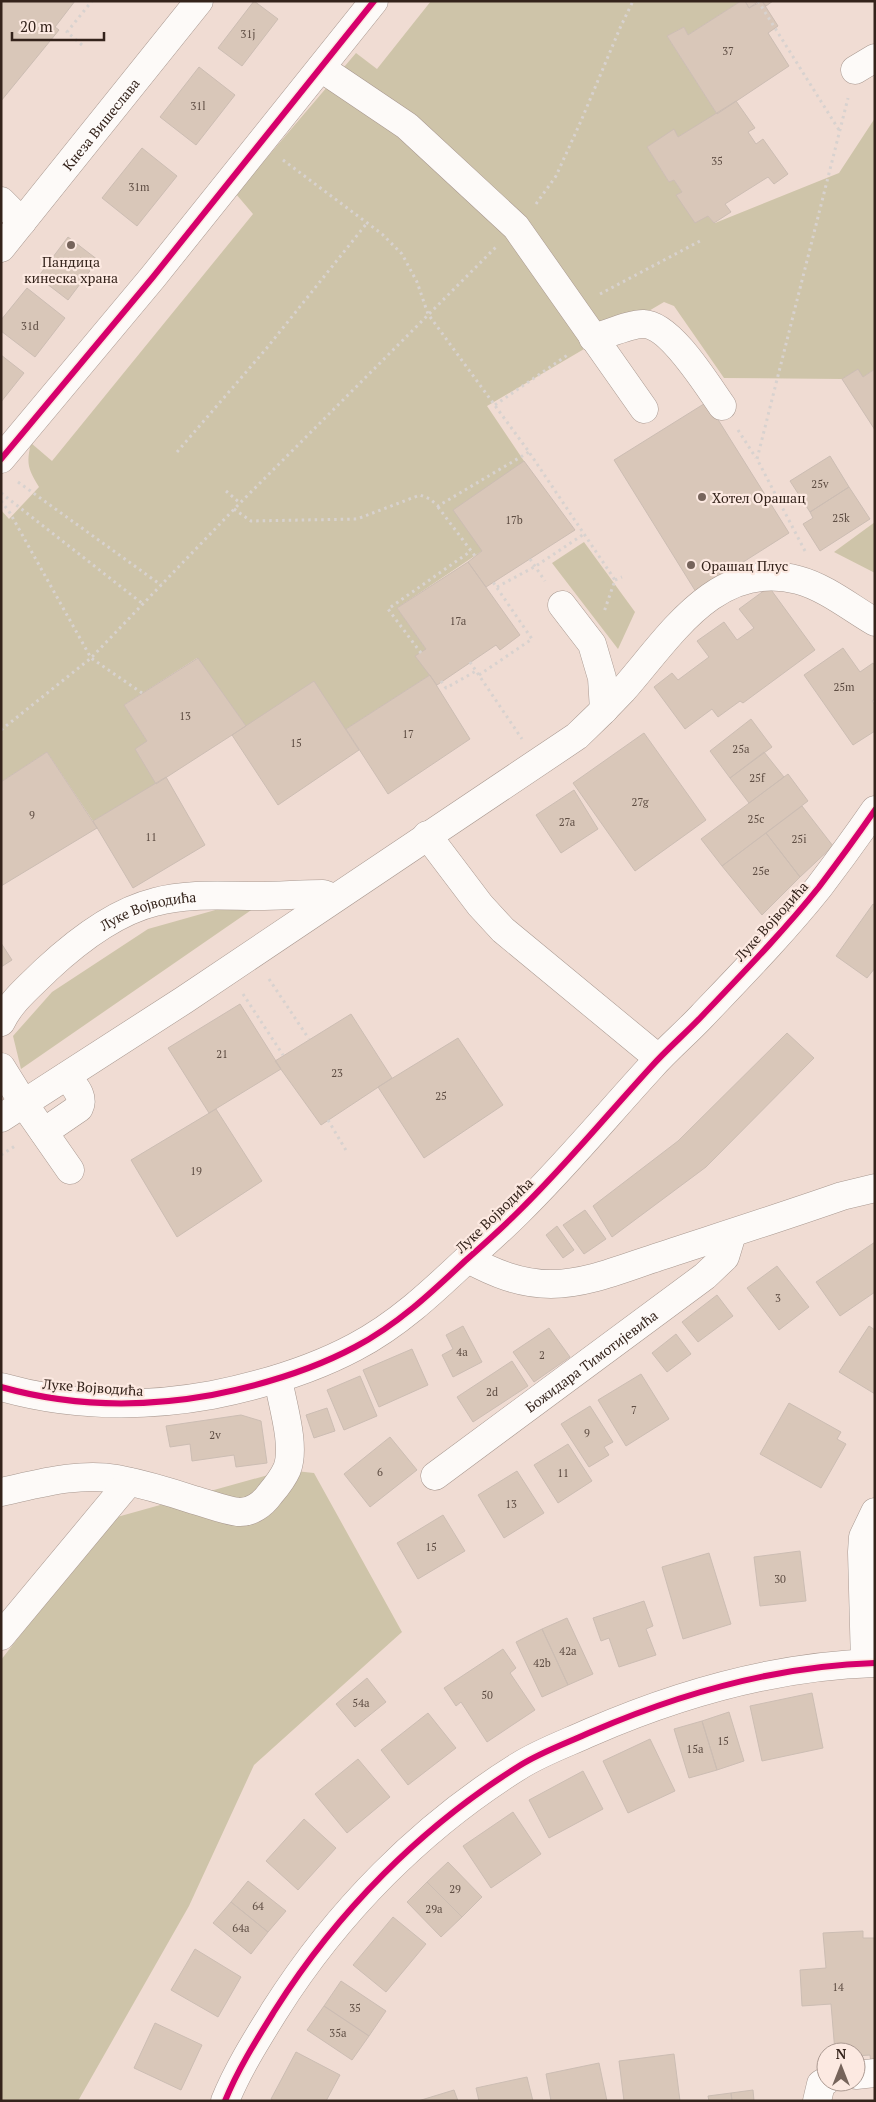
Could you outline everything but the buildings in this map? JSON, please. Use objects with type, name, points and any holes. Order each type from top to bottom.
[{"type":"street","name":"Кнеза Вишеслава","points":[[1,248],[199,1]]},
{"type":"street","points":[[1,459],[153,277],[374,1]]},
{"type":"street","points":[[321,68],[407,126],[516,227],[592,338],[644,409]]},
{"type":"street","points":[[1,201],[22,222]]},
{"type":"street","points":[[592,338],[645,324],[661,330],[672,338],[685,354],[722,406]]},
{"type":"street","points":[[1,1118],[226,972],[427,835],[577,736],[604,710],[667,636],[691,612],[733,582],[755,577],[773,576],[799,580],[821,590],[875,622]]},
{"type":"street","points":[[562,605],[592,644],[602,678],[604,710]]},
{"type":"street","name":"Луке Војводића","points":[[1,1388],[36,1396],[72,1401],[145,1404],[184,1400],[278,1379],[321,1364],[357,1346],[412,1309],[520,1211],[658,1058],[700,1019],[806,902],[875,810]]},
{"type":"street","points":[[427,835],[480,905],[503,930],[658,1058]]},
{"type":"street","name":"Луке Војводића","points":[[1,1022],[13,1004],[26,990],[76,944],[116,918],[138,908],[173,898],[201,896],[323,894],[334,898]]},
{"type":"street","points":[[1,1067],[70,1170]]},
{"type":"street","points":[[44,1132],[79,1108],[81,1103],[80,1094],[67,1076]]},
{"type":"street","points":[[468,1259],[494,1273],[528,1282],[551,1284],[588,1278],[732,1234],[842,1196],[875,1188]]},
{"type":"street","name":"Божидара Тимотијевића","points":[[435,1476],[705,1276],[725,1257],[732,1234]]},
{"type":"street","points":[[1,1492],[89,1477],[119,1479],[233,1511],[246,1511],[259,1505],[275,1489],[288,1463],[288,1434],[278,1379]]},
{"type":"street","points":[[1,1636],[129,1482]]},
{"type":"street","points":[[225,2101],[259,2037],[287,1992],[325,1938],[356,1902],[403,1855],[490,1785],[522,1764],[639,1711],[705,1690],[776,1673],[870,1663],[862,1552],[863,1537],[875,1512]]},
{"type":"path","points":[[82,45],[67,32],[92,1]]},
{"type":"path","points":[[1,730],[90,658],[234,509],[524,220],[556,176],[633,1]]},
{"type":"path","points":[[758,1],[840,130]]},
{"type":"path","points":[[799,580],[806,567],[805,552],[757,459],[840,130],[865,64]]},
{"type":"path","points":[[261,142],[382,234],[402,254],[417,282],[428,314],[529,452],[615,580]]},
{"type":"path","points":[[177,452],[266,349],[367,223]]},
{"type":"path","points":[[574,310],[700,241]]},
{"type":"path","points":[[495,405],[592,338]]},
{"type":"path","points":[[438,506],[529,452]]},
{"type":"path","points":[[17,481],[161,585]]},
{"type":"path","points":[[226,491],[240,503]]},
{"type":"path","points":[[1,493],[143,604]]},
{"type":"path","points":[[234,509],[251,521],[357,519],[420,495],[430,499],[438,506],[475,556]]},
{"type":"path","points":[[1,501],[10,512],[90,658],[142,693]]},
{"type":"path","points":[[497,587],[536,566],[584,534]]},
{"type":"path","points":[[421,652],[388,609],[471,551]]},
{"type":"path","points":[[592,644],[615,580],[622,577]]},
{"type":"path","points":[[479,675],[532,639],[493,582]]},
{"type":"path","points":[[470,662],[537,762]]},
{"type":"path","points":[[441,681],[446,688],[476,671]]},
{"type":"path","points":[[250,956],[268,978],[309,1039]]},
{"type":"path","points":[[226,972],[283,1055]]},
{"type":"path","points":[[328,1120],[347,1152]]},
{"type":"shaded area","points":[[431,1],[741,1],[688,35],[684,27],[667,36],[717,114],[678,137],[674,130],[647,147],[669,182],[674,180],[682,192],[715,223],[839,173],[875,118],[875,369],[863,377],[857,370],[842,379],[724,378],[674,306],[664,302],[487,406],[524,461],[482,551],[397,608],[426,649],[430,675],[346,729],[246,726],[197,658],[124,705],[147,741],[156,784],[93,821],[47,752],[1,782],[1,510],[9,519],[39,487],[29,466],[31,443],[52,461],[253,214],[236,194],[356,53],[377,69]]},
{"type":"shaded area","points":[[875,522],[875,573],[834,552]]},
{"type":"shaded area","points":[[584,542],[635,612],[618,649],[552,563]]},
{"type":"shaded area","points":[[257,906],[21,1069],[13,1036],[52,992],[148,929],[226,907]]},
{"type":"shaded area","points":[[286,1470],[314,1473],[402,1632],[254,1765],[189,1906],[78,2101],[1,2101],[1,1660],[110,1519]]},
{"type":"cycle path","points":[[1,459],[153,277],[374,1]]},
{"type":"cycle path","points":[[1,1387],[54,1399],[106,1403],[159,1402],[212,1395],[249,1387],[303,1370],[338,1356],[385,1329],[413,1308],[505,1225],[552,1177],[657,1060],[762,953],[819,887],[875,810]]},
{"type":"cycle path","points":[[225,2101],[242,2066],[268,2021],[299,1974],[326,1939],[354,1906],[415,1844],[483,1790],[527,1761],[545,1752],[659,1705],[730,1684],[765,1676],[838,1665],[875,1663]]},
{"type":"place","name":"Пандица кинеска храна","points":[[71,245]]},
{"type":"place","name":"Хотел Орашац","points":[[702,497]]},
{"type":"place","name":"Орашац Плус","points":[[691,565]]}]
